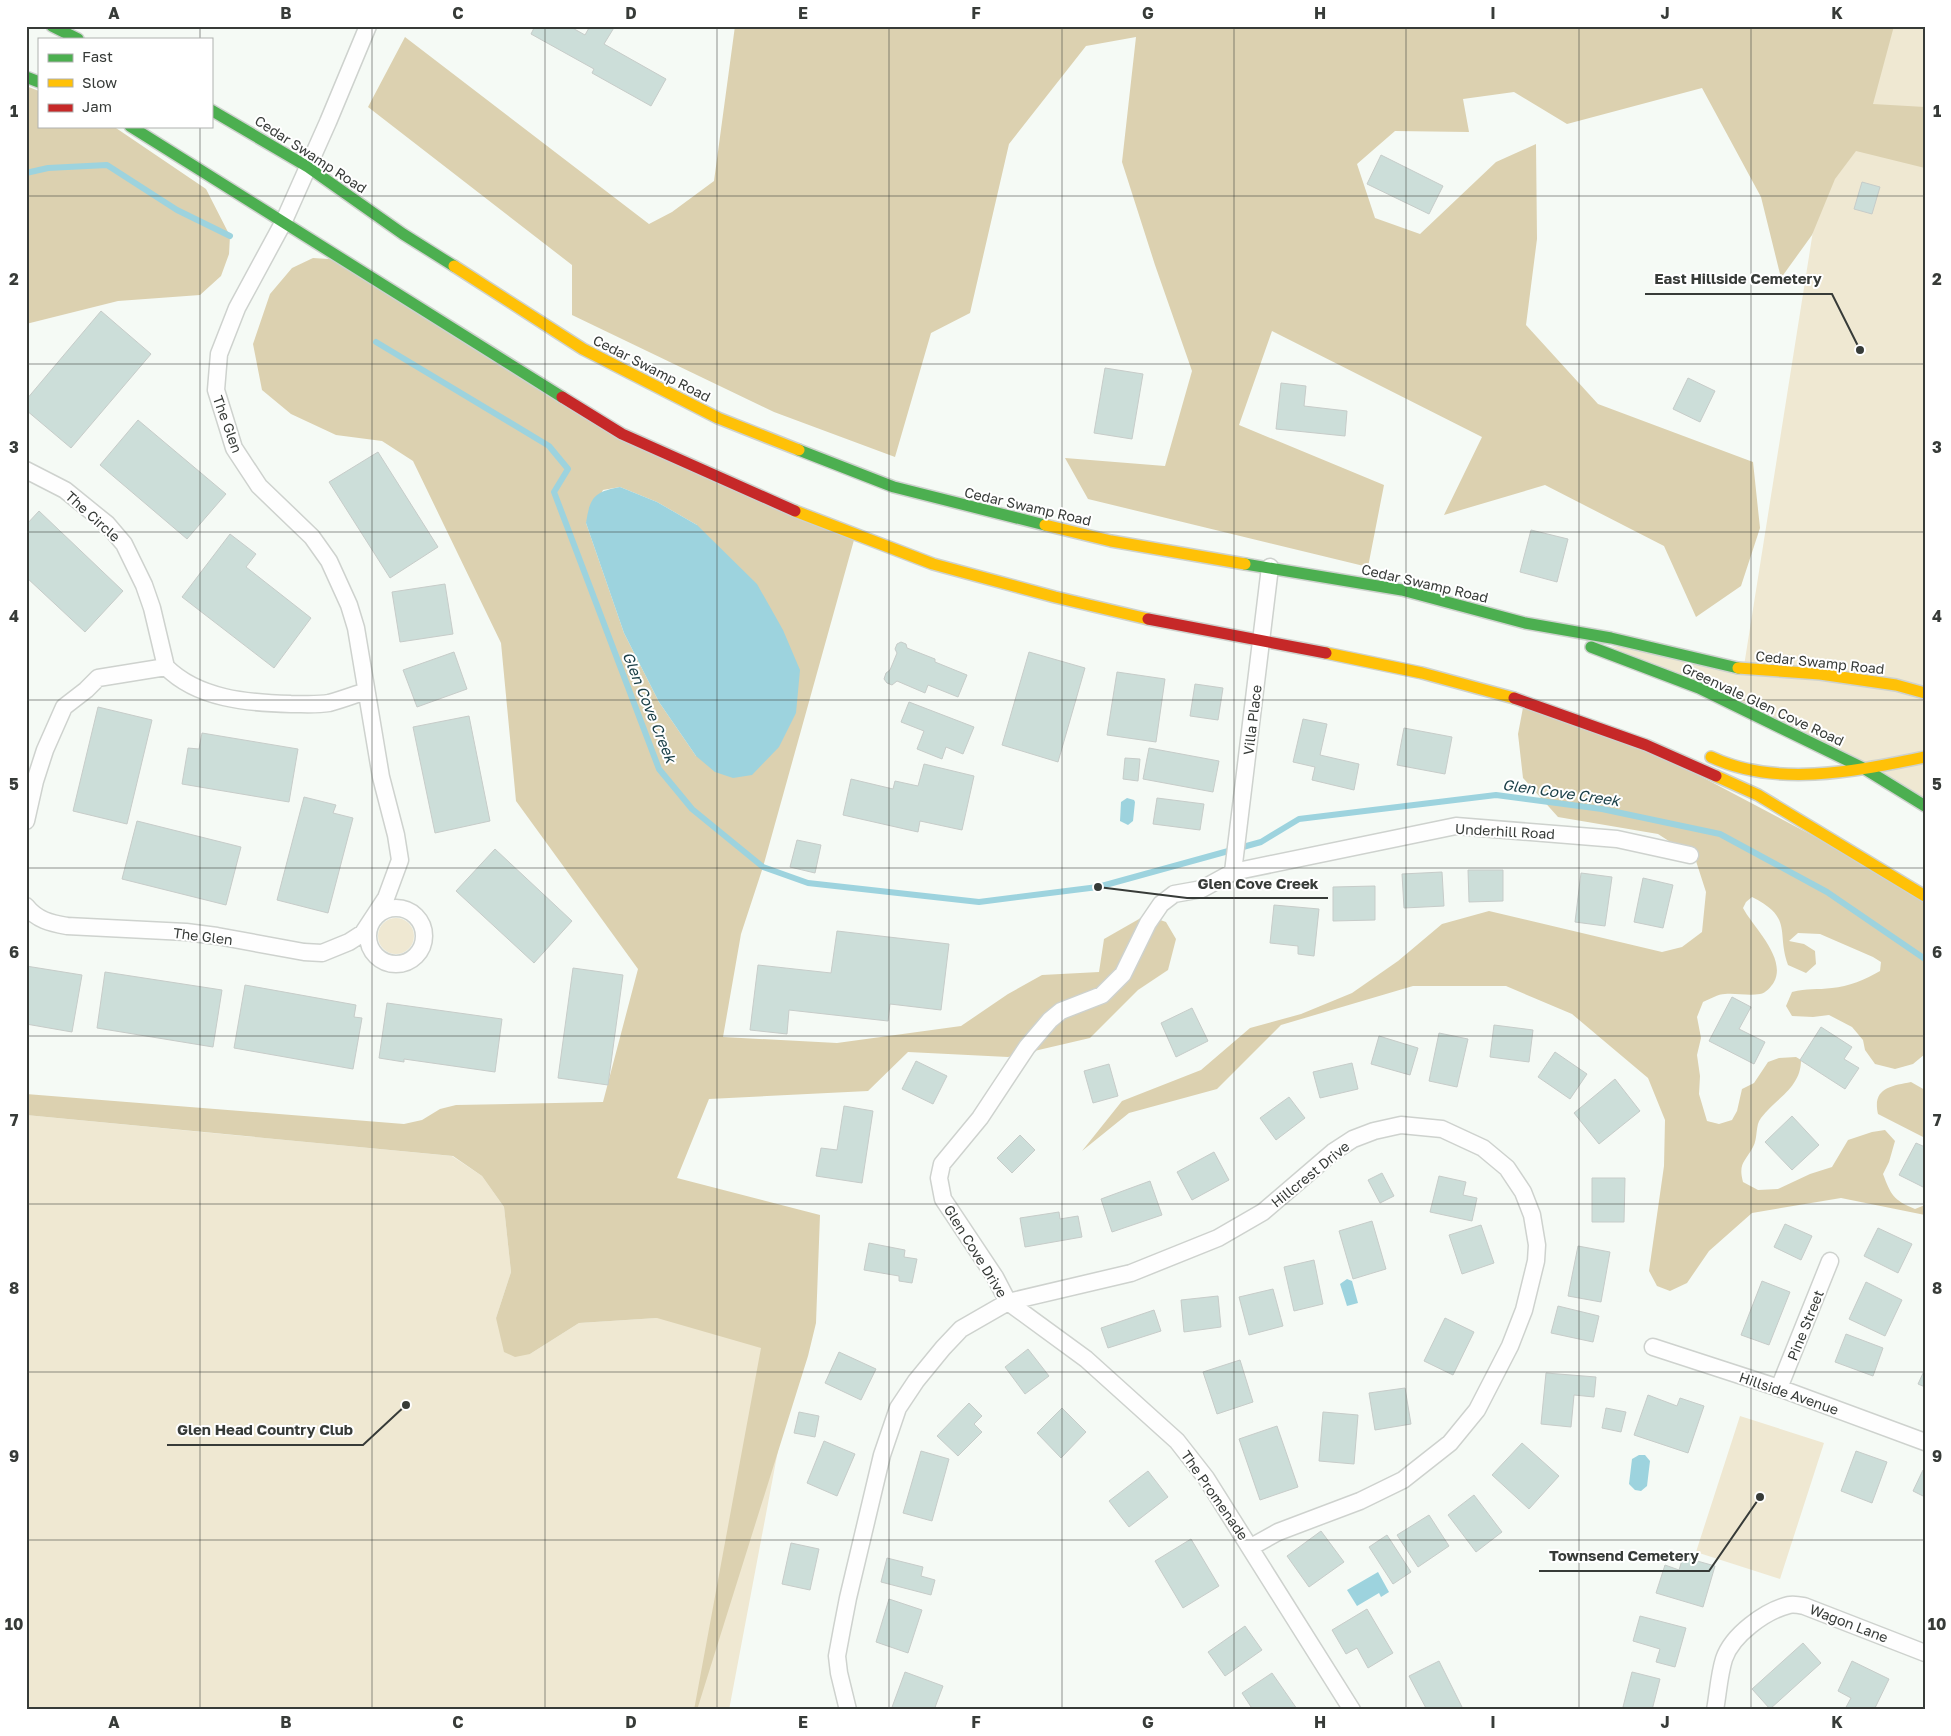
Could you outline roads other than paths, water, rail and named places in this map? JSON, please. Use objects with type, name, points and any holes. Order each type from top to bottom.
[{"type":"main road","points":[[52,26],[76,38]]},
{"type":"main road","points":[[26,76],[38,82]]},
{"type":"main road","name":"Cedar Swamp Road","points":[[212,111],[308,167],[402,234],[583,350],[718,418],[894,487],[960,506],[1111,540],[1402,590],[1525,623],[1611,638],[1743,668],[1820,674],[1896,685],[1924,694]]},
{"type":"main road","points":[[133,128],[622,434],[814,520],[942,567],[1134,616],[1261,639],[1422,673],[1520,700],[1646,745],[1758,795],[1925,896]]},
{"type":"main road","name":"Greenvale Glen Cove Road","points":[[1525,623],[1699,688],[1865,770],[1925,806]]},
{"type":"main road","points":[[1646,745],[1674,744]]},
{"type":"main road","points":[[1701,752],[1728,765],[1762,773],[1785,775],[1865,770],[1919,758],[1925,747]]},
{"type":"street","name":"The Glen","points":[[26,906],[33,915],[48,922],[67,926],[186,932],[304,952],[322,953],[349,942],[363,933],[374,919],[386,898],[400,860],[366,691],[356,628],[349,605],[329,561],[312,537],[259,486],[234,448],[216,390],[219,354],[238,308],[283,223],[368,26]]},
{"type":"street","name":"The Circle","points":[[26,470],[65,490],[107,524],[124,544],[144,585],[152,608],[166,668]]},
{"type":"street","name":"Villa Place","points":[[1234,868],[1270,567]]},
{"type":"street","points":[[26,822],[40,766],[64,706],[86,690],[98,678],[166,668],[178,679],[202,691],[260,703],[314,704],[330,702],[366,691]]},
{"type":"street","name":"Underhill Road","points":[[1234,868],[1456,826],[1617,839],[1690,855]]},
{"type":"street","name":"Glen Cove Drive","points":[[848,1710],[839,1673],[839,1647],[848,1598],[882,1455],[898,1408],[916,1381],[961,1329],[1008,1302],[995,1277],[984,1264],[943,1199],[939,1178],[942,1164],[980,1118],[1027,1047],[1050,1020],[1062,1011],[1102,995],[1123,974],[1148,923],[1160,904],[1174,894],[1202,889],[1234,868]]},
{"type":"street","name":"Hillcrest Drive","points":[[1008,1302],[1131,1273],[1218,1238],[1263,1212],[1333,1152],[1353,1139],[1374,1131],[1402,1125],[1442,1129],[1483,1148],[1507,1168],[1523,1192],[1532,1214],[1537,1245],[1536,1261],[1524,1310],[1510,1346],[1477,1410],[1450,1443],[1403,1480],[1360,1501],[1278,1532],[1251,1547]]},
{"type":"street","name":"Pine Street","points":[[1779,1388],[1830,1261]]},
{"type":"street","name":"The Promenade","points":[[1008,1302],[1086,1359],[1178,1441],[1206,1478],[1251,1547],[1352,1710]]},
{"type":"street","name":"Hillside Avenue","points":[[1653,1347],[1779,1388],[1925,1442]]},
{"type":"street","name":"Wagon Lane","points":[[1715,1710],[1724,1659],[1733,1644],[1744,1632],[1768,1614],[1790,1604],[1804,1606],[1924,1652]]},
{"type":"water","points":[[620,487],[657,502],[697,525],[757,584],[783,630],[800,670],[796,713],[779,747],[752,775],[733,778],[715,772],[696,756],[659,702],[624,633],[586,523],[589,507],[595,497],[604,491]]},
{"type":"water","points":[[1127,798],[1135,802],[1133,821],[1128,825],[1120,821],[1121,802]]},
{"type":"water","points":[[1347,1279],[1352,1281],[1358,1303],[1347,1306],[1340,1284]]},
{"type":"water","points":[[1639,1455],[1645,1455],[1650,1461],[1647,1486],[1641,1491],[1635,1490],[1629,1484],[1632,1459]]},
{"type":"water","points":[[1378,1572],[1389,1592],[1381,1597],[1379,1593],[1357,1606],[1347,1590]]},
{"type":"waterway","name":"Glen Cove Creek","points":[[26,173],[48,168],[107,165],[177,210],[230,236]]},
{"type":"waterway","name":"Glen Cove Creek","points":[[376,342],[549,446],[568,469],[554,492],[659,769],[692,809],[763,867],[808,883],[979,902],[1098,887],[1261,842],[1299,819],[1496,795],[1602,809],[1720,834],[1827,892],[1925,959]]},
{"type":"place","name":"East Hillside Cemetery","points":[[1860,350]]},
{"type":"place","name":"Glen Cove Creek","points":[[1098,887]]},
{"type":"place","name":"Glen Head Country Club","points":[[406,1405]]},
{"type":"place","name":"Townsend Cemetery","points":[[1760,1497]]}]
